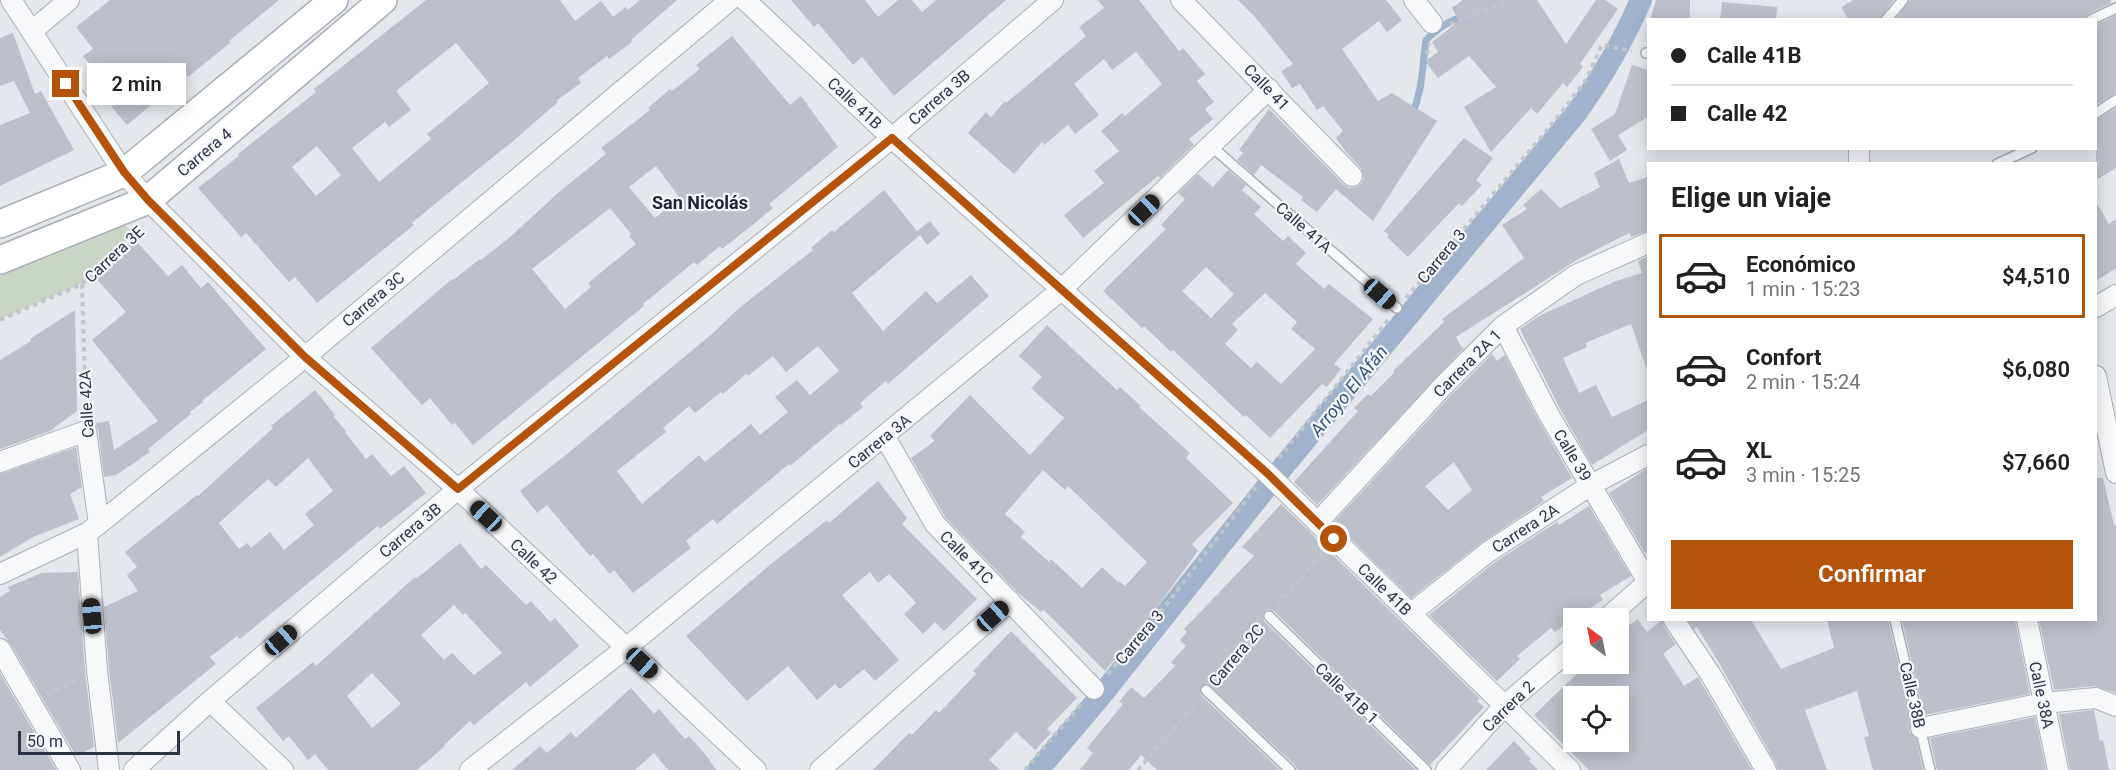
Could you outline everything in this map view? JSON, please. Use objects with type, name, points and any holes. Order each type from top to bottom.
[{"type":"street","points":[[32,31],[69,0]]},
{"type":"street","points":[[0,224],[124,172],[334,0]]},
{"type":"street","name":"Carrera 4","points":[[0,260],[153,206],[383,0]]},
{"type":"street","name":"Carrera 3C","points":[[0,574],[93,528],[305,357],[730,0]]},
{"type":"street","name":"Calle 41B","points":[[745,0],[892,138],[1267,473],[1570,770]]},
{"type":"street","name":"Carrera 3B","points":[[134,770],[210,701],[458,489],[892,138],[1053,0]]},
{"type":"street","name":"Calle 41","points":[[1181,0],[1352,176]]},
{"type":"street","points":[[1414,0],[1438,28]]},
{"type":"street","name":"Calle 42","points":[[9,8],[32,31],[124,172],[153,206],[305,357],[458,489],[756,770]]},
{"type":"street","name":"Carrera 3A","points":[[470,770],[626,648],[1061,290],[1269,89]]},
{"type":"street","name":"Carrera 2A 1","points":[[1317,523],[1444,385],[1503,326],[1576,275],[1647,243]]},
{"type":"street","points":[[2097,306],[2116,295]]},
{"type":"street","name":"Calle 39","points":[[1503,326],[1549,415],[1647,580]]},
{"type":"street","points":[[2097,381],[2116,473]]},
{"type":"street","points":[[0,462],[86,431]]},
{"type":"street","name":"Calle 42A","points":[[86,431],[93,528],[97,670],[109,770]]},
{"type":"street","name":"Calle 41C","points":[[885,437],[935,524],[1094,689]]},
{"type":"street","name":"Carrera 2A","points":[[1410,614],[1488,552],[1591,486],[1647,456]]},
{"type":"street","points":[[1618,608],[1647,583]]},
{"type":"street","points":[[820,770],[1010,601]]},
{"type":"street","points":[[1675,621],[1711,675],[1766,770]]},
{"type":"street","name":"Calle 38A","points":[[2027,621],[2058,770]]},
{"type":"street","points":[[0,649],[70,770]]},
{"type":"street","name":"Carrera 2","points":[[1446,770],[1504,706],[1563,655]]},
{"type":"street","points":[[1921,728],[2044,703],[2096,698],[2116,706]]},
{"type":"street","points":[[210,701],[284,770]]},
{"type":"lane","points":[[1888,18],[1903,0]]},
{"type":"lane","points":[[2095,18],[2116,8]]},
{"type":"lane","points":[[2097,112],[2116,100]]},
{"type":"lane","name":"Calle 41A","points":[[1210,146],[1397,308]]},
{"type":"lane","points":[[2001,162],[2028,150]]},
{"type":"lane","name":"Calle 41B 1","points":[[1269,616],[1426,770]]},
{"type":"lane","name":"Calle 38B","points":[[1895,621],[1930,770]]},
{"type":"lane","points":[[1206,690],[1290,770]]},
{"type":"path","points":[[1426,54],[1430,41],[1438,28],[1511,0]]},
{"type":"path","name":"Carrera 3","points":[[1025,770],[1170,600],[1397,308],[1569,103],[1587,80],[1602,45],[1647,53]]},
{"type":"path","name":"Carrera 3E","points":[[0,320],[82,284],[153,206]]},
{"type":"path","name":"Calle 42A","points":[[82,284],[86,431]]},
{"type":"path","name":"Carrera 2C","points":[[1140,769],[1334,539]]},
{"type":"path","points":[[30,702],[97,670]]},
{"type":"green space","points":[[123,223],[134,234],[81,284],[0,319],[0,276]]},
{"type":"building","points":[[110,0],[279,0],[229,41],[230,43],[127,125],[111,106],[114,104],[97,83],[102,79],[83,56],[93,49],[76,27]]},
{"type":"building","points":[[426,0],[560,0],[575,21],[601,1],[613,17],[626,7],[628,10],[640,0],[677,0],[631,40],[632,42],[609,59],[607,56],[578,78],[581,83],[556,101],[558,102],[512,142],[412,223],[414,225],[317,303],[295,277],[289,282],[246,233],[241,237],[198,188],[316,92],[314,89]],"holes":[[[456,43],[489,83],[427,134],[431,139],[379,182],[352,148],[385,122],[389,127],[411,110],[396,91]],[[317,146],[341,175],[316,196],[292,167]]]},
{"type":"building","points":[[791,0],[865,0],[878,17],[898,0],[912,0],[922,12],[936,0],[1006,0],[894,96],[862,57],[853,65],[818,23],[814,27]]},
{"type":"building","points":[[1098,0],[1139,0],[1179,51],[1183,48],[1205,74],[1197,81],[1214,102],[1205,109],[1213,119],[1189,139],[1194,145],[1160,178],[1158,176],[1083,238],[1064,215],[1104,183],[1094,171],[1119,151],[1101,131],[1122,113],[1125,116],[1162,84],[1136,52],[1112,70],[1104,59],[1074,84],[1099,115],[1075,134],[1068,125],[1044,145],[1042,142],[1014,174],[968,133],[986,112],[991,117],[1005,101],[1006,103],[1086,36],[1079,27],[1104,8]]},
{"type":"building","points":[[1238,0],[1386,0],[1402,20],[1387,32],[1379,21],[1342,49],[1378,101],[1392,93],[1437,121],[1373,221],[1336,189],[1317,212],[1301,200],[1303,197],[1261,165],[1254,175],[1237,160],[1243,153],[1239,150],[1269,109],[1344,185],[1349,188],[1355,187],[1364,179],[1361,168],[1336,138],[1343,131],[1323,106],[1317,110],[1300,84],[1292,88],[1281,71],[1293,64],[1255,17]]},
{"type":"building","points":[[1463,0],[1537,0],[1566,44],[1596,0],[1605,0],[1618,9],[1580,64],[1583,67],[1567,87],[1563,83],[1537,114],[1531,108],[1491,152],[1464,107],[1496,87],[1469,56],[1438,78],[1425,61],[1438,52],[1432,42],[1459,21],[1452,8]]},
{"type":"building","points":[[1656,0],[1690,0],[1690,18],[1651,18]]},
{"type":"building","points":[[1853,0],[1894,0],[1880,18],[1848,18],[1841,7]]},
{"type":"building","points":[[1910,0],[2110,0],[2111,3],[2088,14],[2085,18],[1896,18]]},
{"type":"building","points":[[1722,2],[1777,7],[1776,18],[1720,18]]},
{"type":"building","points":[[2116,15],[2116,93],[2097,104],[2097,24]]},
{"type":"building","points":[[13,33],[35,94],[41,91],[74,150],[0,186],[0,125],[30,113],[14,81],[0,86],[0,38]]},
{"type":"building","points":[[732,36],[790,105],[801,96],[838,147],[769,204],[773,208],[750,227],[722,249],[720,246],[697,265],[694,262],[643,304],[644,306],[473,445],[455,423],[452,425],[430,398],[422,405],[371,348],[452,279],[509,238],[558,193],[606,154],[601,148],[650,110],[648,108],[670,89],[672,91],[700,69],[696,65]],"holes":[[[656,166],[680,198],[655,218],[629,187]],[[610,208],[631,234],[629,236],[636,244],[588,283],[591,287],[565,309],[532,269]]]},
{"type":"building","points":[[1632,65],[1647,70],[1647,118],[1618,135],[1627,150],[1610,161],[1591,129],[1615,114]]},
{"type":"building","points":[[2116,108],[2116,168],[2097,179],[2096,150],[2097,119]]},
{"type":"building","points":[[1464,138],[1493,158],[1476,180],[1482,185],[1462,206],[1459,203],[1408,257],[1387,237],[1389,235],[1384,231]]},
{"type":"building","points":[[1619,159],[1629,183],[1647,177],[1647,231],[1631,237],[1630,233],[1580,258],[1456,337],[1462,348],[1465,347],[1317,505],[1294,482],[1358,411],[1354,408],[1368,394],[1371,396],[1395,372],[1393,371],[1444,322],[1442,319],[1524,258],[1502,225],[1527,209],[1523,205],[1541,189],[1560,208],[1600,187],[1594,173]]},
{"type":"building","points":[[1228,170],[1246,185],[1242,190],[1261,207],[1254,214],[1283,241],[1288,236],[1306,253],[1296,264],[1324,289],[1329,284],[1373,319],[1334,364],[1341,369],[1327,387],[1322,384],[1270,438],[1246,415],[1244,417],[1173,350],[1171,352],[1144,326],[1142,328],[1103,291],[1166,229],[1161,225],[1185,199],[1178,193],[1198,174],[1213,187]],"holes":[[[1206,267],[1234,294],[1211,318],[1182,291]],[[1265,293],[1297,322],[1291,329],[1315,349],[1281,384],[1257,362],[1251,368],[1225,344],[1238,330],[1232,324]]]},
{"type":"building","points":[[884,190],[917,231],[930,221],[940,234],[927,245],[920,235],[852,293],[883,331],[926,291],[937,303],[971,275],[989,296],[888,384],[886,381],[860,403],[863,407],[841,425],[790,466],[789,464],[717,524],[713,519],[686,541],[691,548],[633,593],[614,570],[610,574],[593,554],[590,556],[547,505],[537,513],[520,491],[713,333],[738,309],[813,250],[811,248],[832,230],[834,232]],"holes":[[[818,346],[839,371],[810,395],[797,380],[775,397],[788,412],[760,435],[751,424],[705,462],[699,455],[642,504],[617,471],[666,432],[663,428],[689,406],[695,413],[773,356],[786,372]]]},
{"type":"building","points":[[2097,204],[2109,224],[2116,219],[2116,268],[2097,280]]},
{"type":"building","points":[[134,239],[168,276],[182,265],[201,288],[208,282],[266,349],[202,401],[190,412],[191,414],[148,449],[150,452],[116,475],[104,477],[98,429],[95,423],[109,421],[114,450],[158,421],[92,340],[126,312],[93,275]]},
{"type":"building","points":[[1647,256],[1647,367],[1631,324],[1585,343],[1587,347],[1563,358],[1579,393],[1596,385],[1612,417],[1647,400],[1647,431],[1592,465],[1560,409],[1520,329],[1539,316],[1616,281],[1642,273],[1638,261]]},
{"type":"building","points":[[75,310],[77,411],[51,430],[56,429],[0,449],[0,360]]},
{"type":"building","points":[[1047,325],[1117,390],[1120,387],[1141,406],[1139,407],[1190,453],[1186,458],[1233,503],[1192,544],[1198,551],[1157,607],[1105,671],[1044,610],[1041,612],[1016,591],[945,517],[911,458],[935,441],[930,436],[970,395],[1030,455],[1064,418],[1031,388],[1042,377],[1019,356]],"holes":[[[1043,470],[1065,490],[1068,486],[1147,562],[1125,586],[1102,567],[1082,588],[1051,559],[1049,562],[1021,537],[1025,532],[1005,514]]]},
{"type":"building","points":[[1492,354],[1497,361],[1505,355],[1572,478],[1541,497],[1544,501],[1481,543],[1411,598],[1334,522]],"holes":[[[1454,462],[1472,490],[1448,510],[1425,486]]]},
{"type":"building","points":[[315,390],[366,459],[372,454],[391,476],[404,466],[426,493],[380,529],[378,526],[240,639],[237,636],[210,657],[216,664],[118,743],[104,607],[138,591],[127,575],[137,567],[125,552],[198,496],[273,428],[271,426]],"holes":[[[308,458],[333,491],[305,514],[314,525],[284,550],[270,532],[251,548],[247,543],[239,549],[219,523],[268,479],[276,487]]]},
{"type":"building","points":[[76,447],[82,487],[70,494],[79,519],[33,537],[0,557],[0,474]]},
{"type":"building","points":[[1647,469],[1647,552],[1645,553],[1609,493]]},
{"type":"building","points":[[2097,478],[2103,478],[2114,525],[2116,525],[2116,693],[2095,686],[2054,690],[2039,621],[2097,621]]},
{"type":"building","points":[[878,481],[907,518],[902,524],[977,599],[944,631],[935,622],[923,634],[904,614],[916,603],[914,600],[889,574],[878,583],[870,572],[842,595],[899,660],[875,681],[864,669],[840,689],[835,684],[817,700],[788,666],[747,701],[686,636],[771,564],[827,520],[829,523]]},
{"type":"building","points":[[1281,504],[1480,699],[1477,701],[1484,707],[1430,765],[1274,611],[1268,609],[1263,614],[1264,621],[1416,770],[1297,770],[1295,765],[1207,683],[1200,688],[1201,695],[1280,770],[1157,770],[1141,755],[1129,770],[1080,770],[1093,753],[1087,748],[1123,704],[1119,702],[1131,687],[1144,698],[1175,666],[1171,662],[1186,646],[1180,640],[1187,632],[1184,629],[1254,556],[1242,547]]},
{"type":"building","points":[[1589,506],[1631,576],[1600,595],[1603,600],[1590,608],[1563,608],[1563,626],[1555,632],[1551,628],[1517,656],[1520,659],[1497,681],[1429,615],[1495,562],[1557,522],[1559,525]]},
{"type":"building","points":[[460,543],[481,569],[486,565],[526,605],[531,601],[550,622],[555,618],[579,646],[530,687],[526,682],[474,725],[470,721],[417,770],[328,770],[315,754],[308,760],[289,736],[283,741],[256,708],[313,662],[316,666],[415,577],[416,579]],"holes":[[[454,605],[463,615],[465,613],[502,653],[474,675],[452,653],[444,660],[421,635]],[[372,673],[401,704],[372,728],[347,696]]]},
{"type":"building","points":[[78,572],[85,671],[94,747],[76,756],[10,643],[0,630],[0,597],[10,591],[8,587],[42,573]]},
{"type":"building","points":[[1638,619],[1647,632],[1662,621],[1676,644],[1664,655],[1684,686],[1698,677],[1752,770],[1589,770],[1571,752],[1629,752],[1629,686],[1564,686],[1577,674],[1629,674],[1629,625]]},
{"type":"building","points":[[1689,621],[1752,621],[1781,669],[1834,648],[1827,621],[1888,621],[1912,721],[1909,731],[1916,738],[1923,770],[1873,770],[1864,737],[1869,736],[1857,691],[1805,710],[1827,770],[1778,770],[1719,663],[1697,627],[1694,629]]},
{"type":"building","points":[[1902,621],[2015,621],[2030,694],[1924,715]]},
{"type":"building","points":[[1011,631],[1077,698],[1047,729],[1051,733],[1035,750],[1016,732],[989,760],[1000,770],[873,770],[909,733],[912,735],[936,710],[939,713],[976,674],[973,671]]},
{"type":"building","points":[[0,673],[56,770],[0,770]]},
{"type":"building","points":[[1563,687],[1563,744],[1534,715]]},
{"type":"building","points":[[631,688],[654,714],[659,709],[685,739],[689,736],[716,770],[668,770],[654,753],[635,770],[512,770],[540,746],[547,753],[571,732],[576,738]]},
{"type":"building","points":[[2094,710],[2109,770],[2070,770],[2059,714]]},
{"type":"building","points":[[2035,717],[2046,770],[1937,770],[1930,738]]},
{"type":"building","points":[[1514,741],[1538,770],[1486,770]]},
{"type":"waterway","name":"Arroyo El Afán","points":[[1038,770],[1100,697],[1273,479],[1577,112],[1612,58],[1641,0]]},
{"type":"waterway","points":[[1412,115],[1420,87],[1426,40],[1444,25],[1466,16]]},
{"type":"district","name":"San Nicolás","points":[[700,203]]},
{"type":"route","points":[[66,84],[124,172],[148,200],[305,357],[458,489],[892,138],[1267,473],[1334,539]]}]
